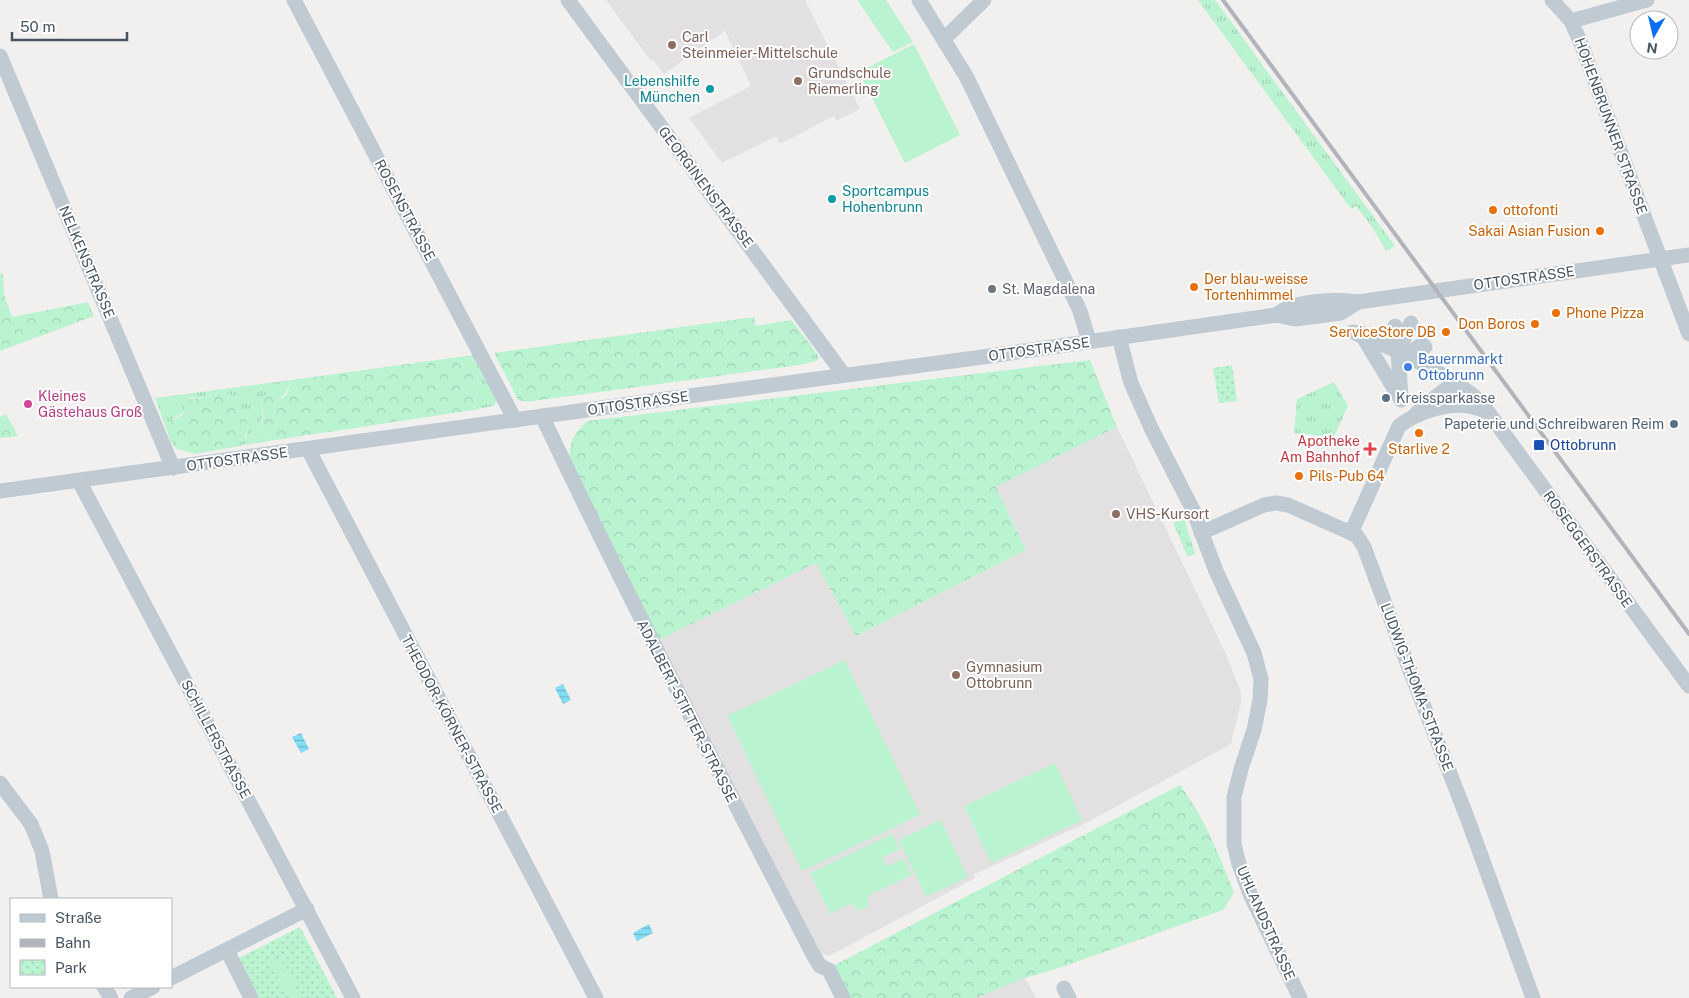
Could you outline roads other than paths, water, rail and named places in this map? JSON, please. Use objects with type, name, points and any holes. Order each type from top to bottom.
[{"type":"street","name":"ROSENSTRASSE","points":[[294,0],[515,420]]},
{"type":"street","name":"GEORGINENSTRASSE","points":[[568,0],[844,375]]},
{"type":"street","points":[[919,0],[966,76],[985,112],[1080,311],[1089,341]]},
{"type":"street","points":[[944,39],[984,0]]},
{"type":"street","name":"HOHENBRUNNER STRASSE","points":[[1552,0],[1571,20],[1580,41],[1689,334]]},
{"type":"street","points":[[1571,20],[1647,0]]},
{"type":"street","name":"NELKENSTRASSE","points":[[0,56],[173,468]]},
{"type":"street","name":"OTTOSTRASSE","points":[[0,491],[1276,316],[1292,306],[1340,299],[1358,302],[1689,255]]},
{"type":"street","points":[[1406,344],[1365,334],[1375,363],[1401,400],[1406,344],[1411,324]]},
{"type":"street","name":"UHLANDSTRASSE","points":[[1119,337],[1131,383],[1152,430],[1193,510],[1216,570],[1257,662],[1261,679],[1260,700],[1254,730],[1234,797],[1234,844],[1251,896],[1300,998]]},
{"type":"street","points":[[1375,363],[1406,344]]},
{"type":"street","name":"ROSEGGERSTRASSE","points":[[1352,532],[1399,426],[1450,386],[1463,388],[1474,396],[1488,412],[1689,686]]},
{"type":"street","name":"ADALBERT-STIFTER-STRASSE","points":[[542,416],[598,535],[724,782],[815,958],[820,966],[829,970],[842,998]]},
{"type":"street","name":"THEODOR-KÖRNER-STRASSE","points":[[308,449],[596,998]]},
{"type":"street","name":"SCHILLERSTRASSE","points":[[79,481],[354,998]]},
{"type":"street","points":[[1201,533],[1264,505],[1276,503],[1288,505],[1352,532]]},
{"type":"street","name":"LUDWIG-THOMA-STRASSE","points":[[1352,532],[1358,536],[1364,547],[1376,576],[1409,668],[1468,820],[1532,998]]},
{"type":"street","points":[[0,783],[31,824],[42,850],[51,898]]},
{"type":"street","points":[[172,978],[306,909]]},
{"type":"street","points":[[227,950],[251,998]]},
{"type":"street","points":[[130,998],[151,988]]},
{"type":"water","points":[[563,684],[571,700],[563,704],[555,688]]},
{"type":"water","points":[[301,733],[309,749],[301,753],[292,737]]},
{"type":"water","points":[[649,924],[653,933],[637,941],[633,933]]},
{"type":"railway","points":[[1223,0],[1689,634]]},
{"type":"place","name":"Carl Steinmeier-Mittelschule","points":[[672,45]]},
{"type":"place","name":"Grundschule Riemerling","points":[[798,81]]},
{"type":"place","name":"Lebenshilfe München","points":[[710,89]]},
{"type":"place","name":"Sportcampus Hohenbrunn","points":[[832,199]]},
{"type":"place","name":"ottofonti","points":[[1493,210]]},
{"type":"place","name":"Sakai Asian Fusion","points":[[1600,231]]},
{"type":"place","name":"Der blau-weisse Tortenhimmel","points":[[1194,287]]},
{"type":"place","name":"St. Magdalena","points":[[992,289]]},
{"type":"place","name":"Phone Pizza","points":[[1556,313]]},
{"type":"place","name":"Don Boros","points":[[1535,324]]},
{"type":"place","name":"ServiceStore DB","points":[[1446,332]]},
{"type":"place","name":"Bauernmarkt Ottobrunn","points":[[1408,367]]},
{"type":"place","name":"Kreissparkasse","points":[[1386,398]]},
{"type":"place","name":"Kleines Gästehaus Groß","points":[[28,404]]},
{"type":"place","name":"Papeterie und Schreibwaren Reim","points":[[1674,424]]},
{"type":"place","name":"Starlive 2","points":[[1419,433]]},
{"type":"place","name":"Ottobrunn","points":[[1539,445]]},
{"type":"place","name":"Apotheke Am Bahnhof","points":[[1370,449]]},
{"type":"place","name":"Pils-Pub 64","points":[[1299,476]]},
{"type":"place","name":"VHS-Kursort","points":[[1116,514]]},
{"type":"place","name":"Gymnasium Ottobrunn","points":[[956,675]]}]
